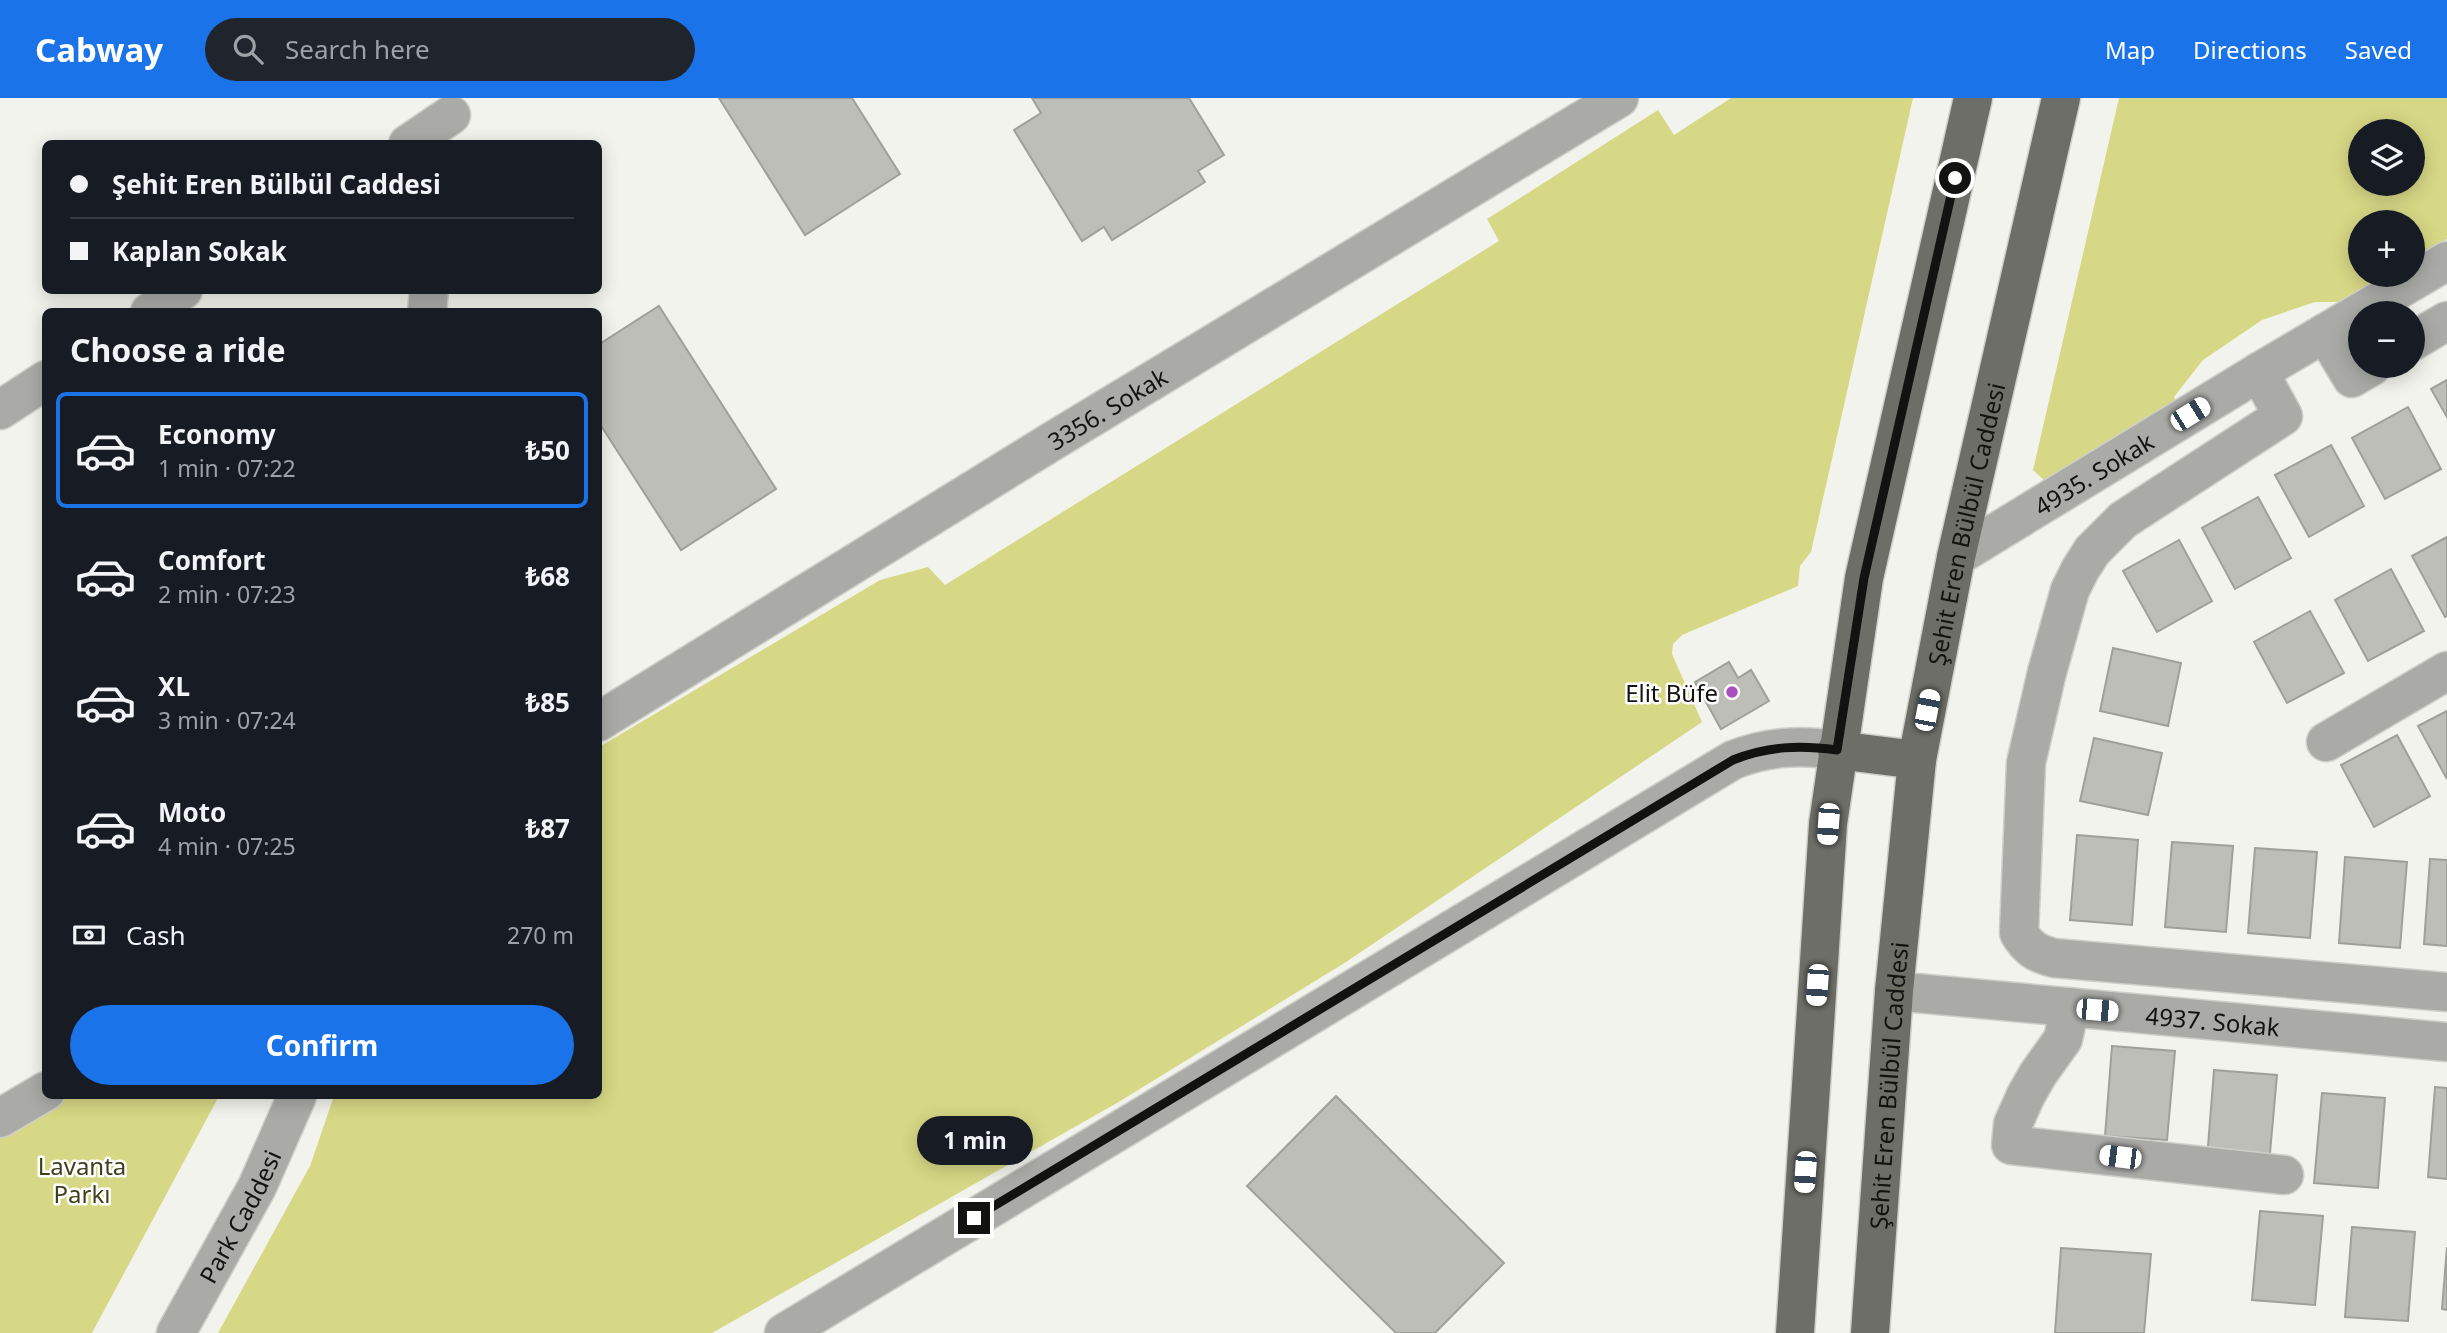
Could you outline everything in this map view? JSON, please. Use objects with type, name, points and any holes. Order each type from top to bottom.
[{"type":"main road","points":[[1795,1333],[1828,824],[1837,750],[1864,578],[1973,98]]},
{"type":"main road","name":"Şehit Eren Bülbül Caddesi","points":[[1870,1333],[1894,991],[1917,760],[1956,557],[2061,98]]},
{"type":"main road","points":[[1837,750],[1917,760]]},
{"type":"street","name":"3356. Sokak","points":[[602,720],[1039,449],[1619,98]]},
{"type":"street","points":[[415,140],[451,119]]},
{"type":"street","name":"4935. Sokak","points":[[1956,557],[2447,261]]},
{"type":"street","points":[[156,308],[177,294]]},
{"type":"street","points":[[2425,334],[2447,321]]},
{"type":"street","points":[[2325,333],[2348,371]]},
{"type":"street","points":[[2259,372],[2283,416],[2123,520],[2092,551],[2070,590],[2026,763],[2019,933],[2030,948],[2041,955],[2054,958],[2447,992]]},
{"type":"street","points":[[0,410],[42,383]]},
{"type":"street","points":[[2326,742],[2447,670]]},
{"type":"street","points":[[784,1333],[1733,760],[1752,753],[1793,746],[1837,750]]},
{"type":"street","name":"4937. Sokak","points":[[1894,991],[2447,1042]]},
{"type":"street","points":[[2070,1007],[2063,1039],[2038,1074],[2013,1124],[2011,1145],[2284,1175]]},
{"type":"street","points":[[0,1118],[42,1093]]},
{"type":"street","name":"Park Caddesi","points":[[176,1333],[257,1187],[296,1099]]},
{"type":"green space","points":[[1731,98],[1913,98],[1811,552],[1800,566],[1798,586],[1682,635],[1673,644],[1672,654],[1702,722],[1346,962],[1117,1103],[712,1333],[218,1333],[310,1166],[333,1099],[602,1099],[602,745],[880,580],[928,567],[945,585],[1499,241],[1487,219],[1658,110],[1674,135]]},
{"type":"green space","points":[[2119,98],[2447,98],[2447,239],[2425,254],[2425,210],[2348,210],[2348,287],[2376,287],[2355,301],[2315,302],[2262,320],[2203,360],[2174,397],[2180,408],[2048,484],[2033,470]]},
{"type":"green space","name":"Lavanta Parkı","points":[[56,1099],[217,1099],[92,1333],[0,1333],[0,1132]]},
{"type":"building","points":[[719,98],[852,98],[900,174],[805,235]]},
{"type":"building","points":[[1032,98],[1189,98],[1224,155],[1198,171],[1205,182],[1112,240],[1104,227],[1082,241],[1014,130],[1041,113]]},
{"type":"building","points":[[659,306],[776,489],[681,550],[602,427],[602,342]]},
{"type":"building","points":[[2447,380],[2447,417],[2431,389]]},
{"type":"building","points":[[2408,407],[2441,469],[2385,499],[2352,438]]},
{"type":"building","points":[[2331,445],[2364,506],[2309,537],[2275,475]]},
{"type":"building","points":[[2258,497],[2291,558],[2235,589],[2202,528]]},
{"type":"building","points":[[2447,537],[2447,616],[2445,617],[2412,556]]},
{"type":"building","points":[[2179,540],[2212,601],[2157,632],[2123,571]]},
{"type":"building","points":[[2391,569],[2424,631],[2368,661],[2335,600]]},
{"type":"building","points":[[2310,611],[2344,673],[2287,703],[2254,642]]},
{"type":"building","points":[[2113,648],[2181,663],[2168,726],[2100,711]]},
{"type":"building","name":"Elit Büfe","points":[[1729,662],[1738,678],[1751,670],[1769,701],[1721,729],[1695,682]]},
{"type":"building","points":[[2447,711],[2447,779],[2418,726]]},
{"type":"building","points":[[2397,735],[2430,796],[2374,827],[2341,765]]},
{"type":"building","points":[[2094,738],[2162,753],[2148,815],[2080,801]]},
{"type":"building","points":[[2077,835],[2138,840],[2132,925],[2070,920]]},
{"type":"building","points":[[2172,842],[2233,846],[2226,932],[2165,927]]},
{"type":"building","points":[[2255,848],[2317,852],[2310,938],[2248,933]]},
{"type":"building","points":[[2345,857],[2407,862],[2400,948],[2339,943]]},
{"type":"building","points":[[2430,859],[2447,860],[2447,946],[2424,944]]},
{"type":"building","points":[[2112,1046],[2175,1051],[2167,1140],[2105,1136]]},
{"type":"building","points":[[2214,1070],[2277,1075],[2269,1164],[2207,1159]]},
{"type":"building","points":[[2435,1087],[2447,1088],[2447,1179],[2428,1177]]},
{"type":"building","points":[[2322,1093],[2385,1098],[2378,1188],[2314,1183]]},
{"type":"building","points":[[1336,1096],[1504,1263],[1435,1333],[1396,1333],[1247,1186]]},
{"type":"building","points":[[2260,1211],[2323,1216],[2315,1305],[2252,1300]]},
{"type":"building","points":[[2352,1227],[2415,1232],[2408,1321],[2345,1317]]},
{"type":"building","points":[[2447,1247],[2447,1310],[2442,1309]]},
{"type":"building","points":[[2061,1248],[2151,1254],[2144,1333],[2055,1333]]},
{"type":"place","name":"Elit Büfe","points":[[1732,692]]},
{"type":"route","points":[[974,1218],[1733,760],[1752,753],[1793,746],[1837,750],[1864,578],[1955,178]]}]
